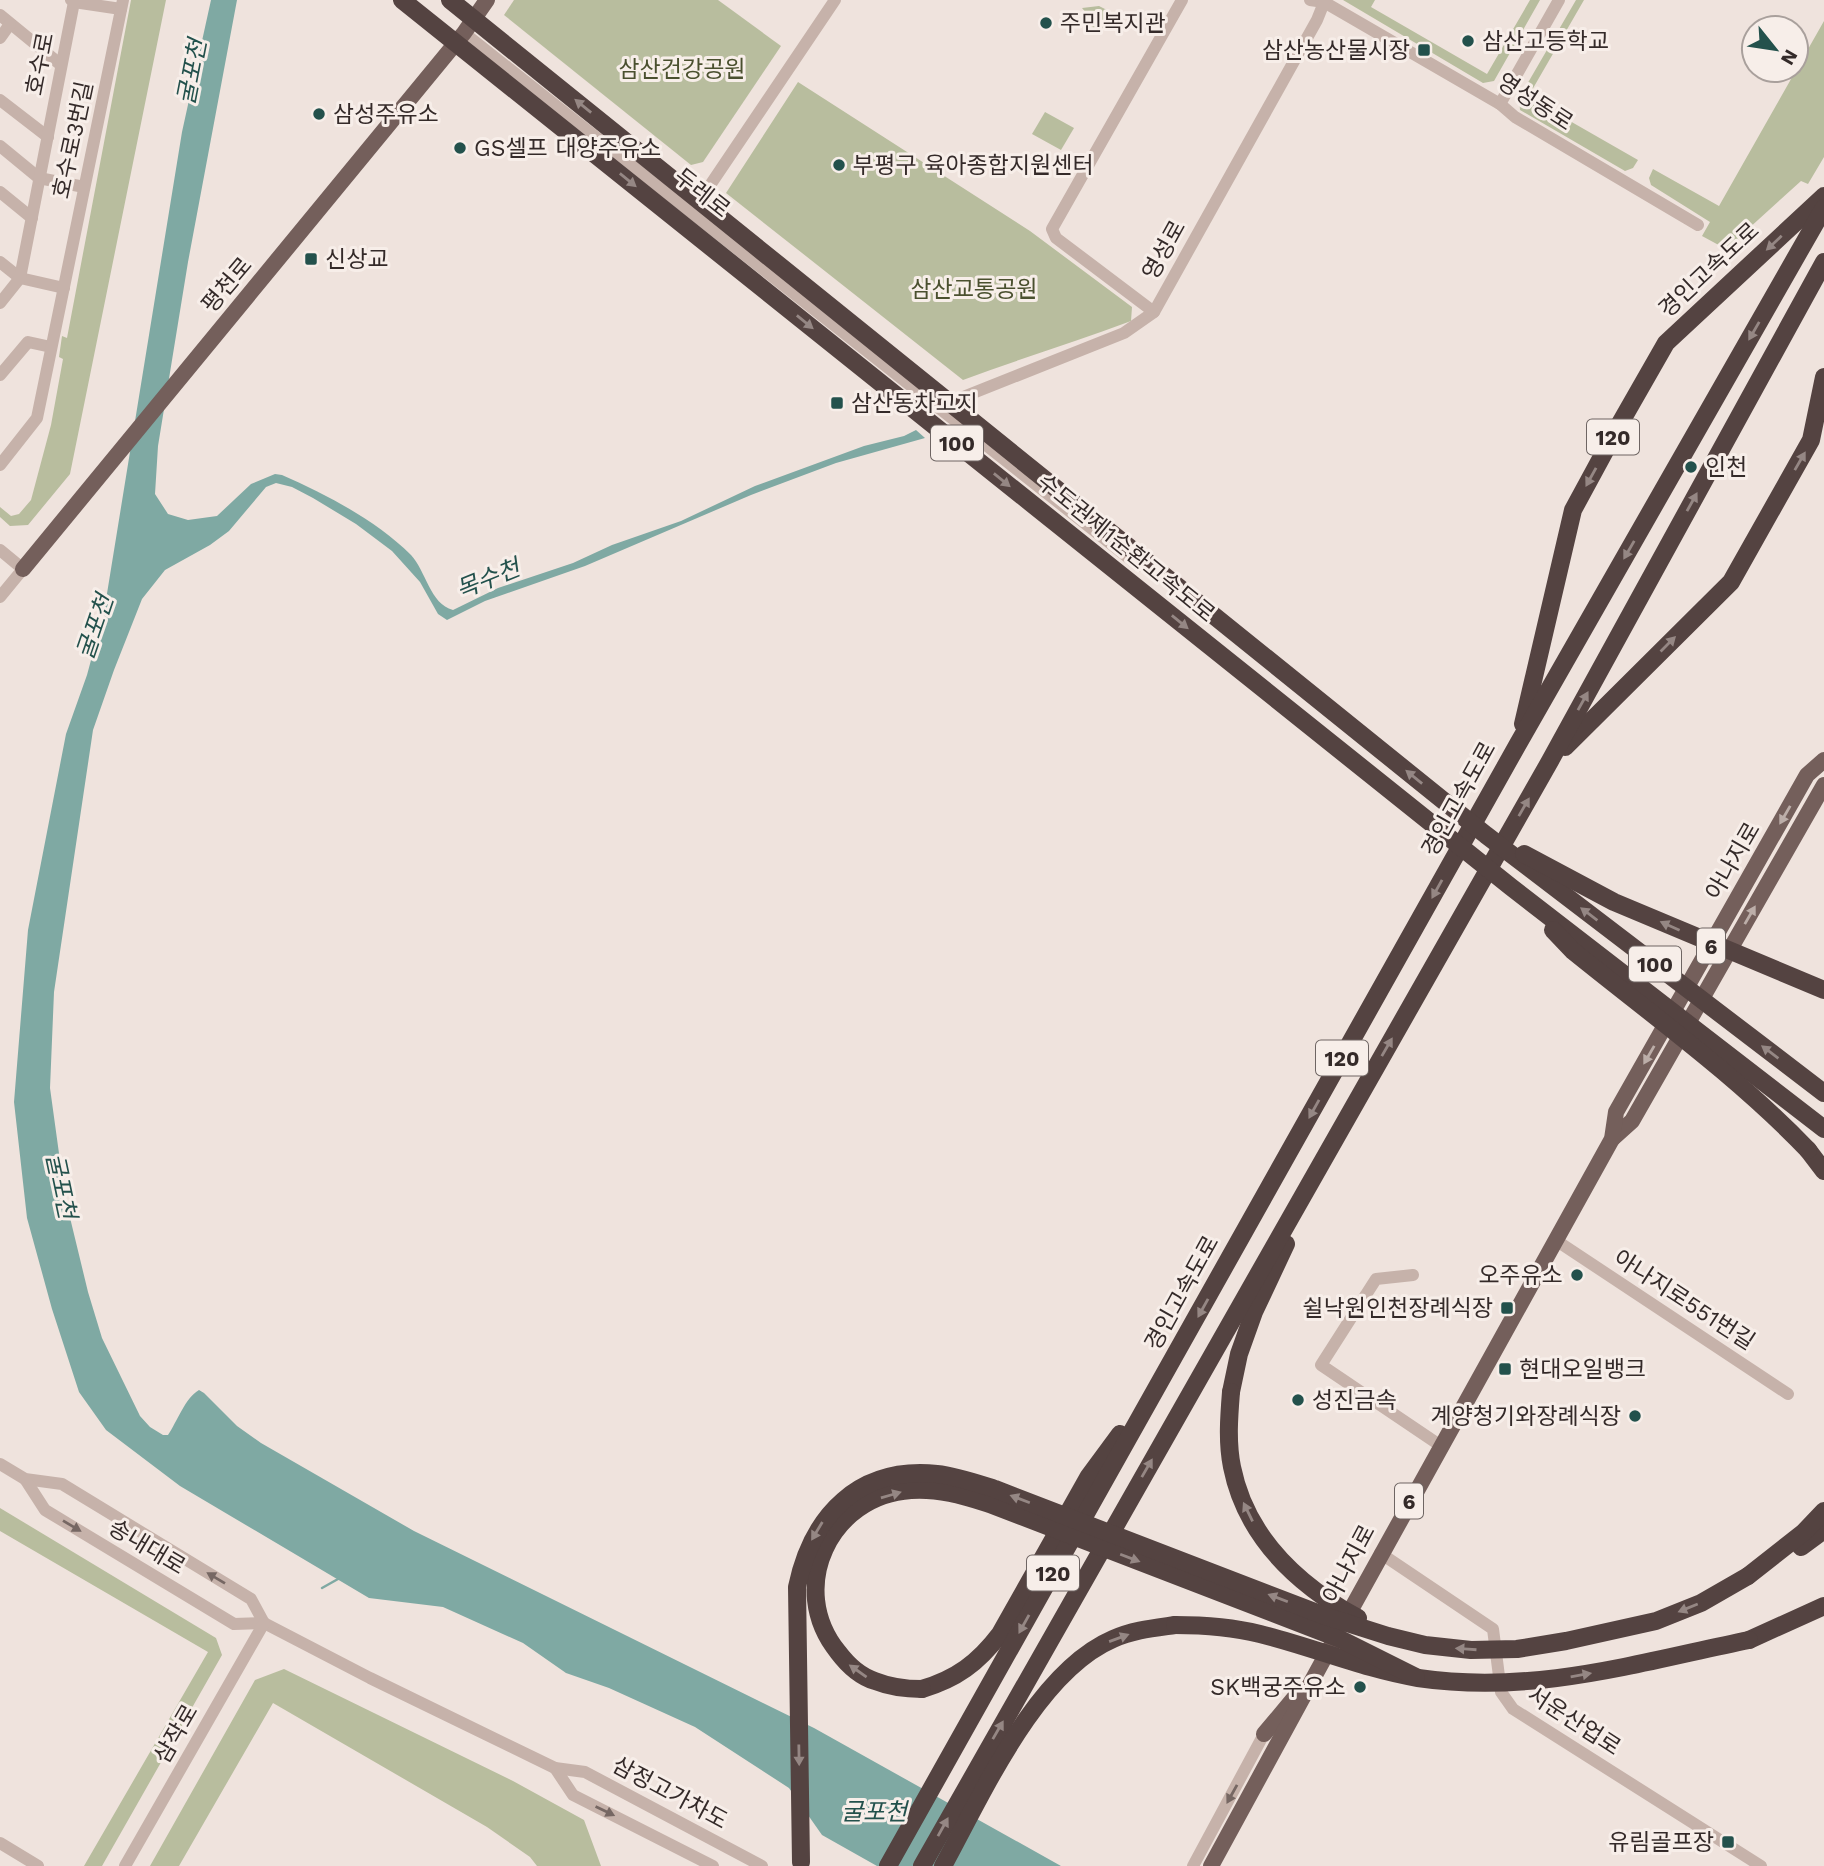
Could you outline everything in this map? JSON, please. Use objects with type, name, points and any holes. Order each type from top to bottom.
[{"type":"highway","name":"수도권제1순환고속도로","points":[[402,0],[1511,887],[1824,1129]]},
{"type":"highway","name":"수도권제1순환고속도로","points":[[450,0],[1486,835],[1824,1093]]},
{"type":"highway","name":"경인고속도로","points":[[1518,744],[1573,510],[1618,427],[1667,343],[1824,196]]},
{"type":"highway","name":"경인고속도로","points":[[888,1866],[1518,744],[1824,208]]},
{"type":"highway","name":"120","points":[[922,1866],[1550,761],[1824,262]]},
{"type":"highway","name":"120","points":[[1550,761],[1731,582],[1811,440],[1824,377]]},
{"type":"highway","points":[[1486,835],[1614,902],[1824,990]]},
{"type":"highway","points":[[1511,887],[1573,951],[1779,1120],[1824,1171]]},
{"type":"highway","points":[[1305,1192],[1281,1258],[1254,1312],[1239,1354],[1231,1392],[1228,1432],[1232,1467],[1241,1498],[1259,1534],[1283,1564],[1312,1590],[1388,1636]]},
{"type":"highway","points":[[1166,1373],[1090,1476],[1000,1634],[967,1670],[947,1682],[922,1689],[900,1688],[872,1681],[849,1666],[829,1641],[817,1612],[814,1585],[820,1555],[831,1536],[847,1518],[875,1500],[909,1490],[934,1490],[990,1504],[1338,1638],[1416,1677]]},
{"type":"highway","points":[[801,1864],[797,1587],[801,1566],[814,1534],[833,1508],[855,1491],[881,1479],[907,1474],[937,1474],[965,1480],[995,1489],[1325,1616],[1425,1645],[1471,1650],[1517,1649],[1656,1621],[1701,1603],[1794,1552],[1824,1530]]},
{"type":"highway","points":[[1748,1576],[1804,1532],[1824,1511]]},
{"type":"highway","points":[[1749,1640],[1824,1606]]},
{"type":"highway","points":[[943,1866],[1030,1713],[1053,1685],[1082,1658],[1112,1639],[1145,1629],[1175,1625],[1226,1628],[1260,1634],[1366,1667],[1416,1677],[1459,1683],[1514,1684],[1581,1676],[1749,1640],[1824,1613]]},
{"type":"main road","name":"평천로","points":[[23,569],[464,33],[486,0]]},
{"type":"main road","name":"아나지로","points":[[1612,1139],[1616,1112],[1807,775],[1824,760]]},
{"type":"main road","name":"아나지로","points":[[1212,1866],[1380,1553],[1612,1139],[1632,1121],[1824,785]]},
{"type":"main road","points":[[1264,1734],[1319,1668]]},
{"type":"street","points":[[692,212],[835,0]]},
{"type":"street","points":[[1154,312],[1056,239],[1052,229],[1182,0]]},
{"type":"street","points":[[1500,104],[1559,0]]},
{"type":"street","points":[[73,1],[122,5]]},
{"type":"street","name":"호수로","points":[[0,303],[20,278],[73,1]]},
{"type":"street","name":"영성동로","points":[[1319,1],[1500,104],[1516,117],[1698,225]]},
{"type":"street","name":"영성로","points":[[936,407],[1124,333],[1154,312],[1317,20],[1319,1]]},
{"type":"street","name":"호수로3번길","points":[[0,464],[37,418],[122,5]]},
{"type":"street","points":[[0,37],[5,20],[61,65]]},
{"type":"street","name":"두레로","points":[[464,33],[1156,580]]},
{"type":"street","name":"호수로","points":[[0,100],[48,137]]},
{"type":"street","points":[[0,146],[39,178],[84,187]]},
{"type":"street","points":[[0,192],[32,218]]},
{"type":"street","points":[[0,262],[20,278],[64,288]]},
{"type":"street","points":[[0,375],[28,342],[51,347]]},
{"type":"street","points":[[0,550],[23,569]]},
{"type":"street","name":"평천로","points":[[0,597],[23,569]]},
{"type":"street","name":"아나지로551번길","points":[[1557,1241],[1788,1394]]},
{"type":"street","points":[[1413,1275],[1376,1279],[1321,1365],[1441,1446]]},
{"type":"street","name":"송내대로","points":[[0,1464],[25,1479],[62,1484],[251,1599],[264,1623]]},
{"type":"street","name":"송내대로","points":[[25,1479],[45,1510],[234,1625],[264,1623],[370,1678]]},
{"type":"street","name":"서운산업로","points":[[1380,1553],[1493,1629],[1501,1692],[1513,1709],[1761,1866]]},
{"type":"street","name":"삼작로","points":[[125,1866],[264,1623]]},
{"type":"street","name":"삼정고가차도","points":[[370,1678],[555,1768],[585,1772],[762,1866]]},
{"type":"street","points":[[1192,1866],[1264,1734]]},
{"type":"street","name":"삼정고가차도","points":[[555,1768],[573,1795],[713,1866]]},
{"type":"street","points":[[0,1843],[38,1866]]},
{"type":"green space","points":[[131,0],[166,0],[70,474],[28,525],[10,526],[0,517],[0,507],[11,516],[19,514],[31,500],[51,425],[63,359],[59,357],[62,336],[67,338]]},
{"type":"green space","name":"삼산건강공원","points":[[514,0],[718,0],[781,46],[703,162],[691,165],[504,15]]},
{"type":"green space","points":[[1343,0],[1375,0],[1371,7],[1487,74],[1530,0],[1540,0],[1494,81],[1483,83]]},
{"type":"green space","points":[[1576,0],[1584,0],[1528,97],[1638,160],[1633,168],[1625,171],[1520,110],[1519,98]]},
{"type":"green space","points":[[1099,6],[1111,12],[1099,35],[1082,8]]},
{"type":"green space","points":[[1824,21],[1824,157],[1808,184],[1801,181],[1726,249],[1702,236],[1710,222],[1651,185],[1649,178],[1653,169],[1719,206],[1788,84],[1810,84],[1810,46]]},
{"type":"green space","name":"삼산교통공원","points":[[798,82],[1030,231],[1132,307],[1131,321],[963,380],[726,193]]},
{"type":"green space","points":[[1045,112],[1074,128],[1061,150],[1032,134]]},
{"type":"green space","points":[[0,1508],[216,1638],[222,1655],[102,1866],[84,1866],[208,1652],[0,1531]]},
{"type":"green space","points":[[284,1669],[513,1781],[584,1820],[601,1866],[537,1866],[530,1857],[487,1827],[273,1703],[179,1866],[150,1866],[255,1680]]},
{"type":"water","name":"굴포천","points":[[211,0],[237,0],[188,262],[158,446],[155,494],[168,514],[188,520],[217,516],[251,484],[275,474],[282,475],[333,500],[397,542],[416,562],[439,601],[453,610],[498,588],[573,563],[612,545],[681,521],[755,486],[864,446],[904,436],[916,430],[925,438],[836,463],[751,495],[585,566],[485,601],[447,620],[438,614],[420,582],[392,551],[356,524],[313,498],[292,487],[276,483],[266,487],[229,531],[165,570],[142,599],[93,730],[54,992],[50,1088],[65,1197],[102,1338],[140,1416],[150,1427],[163,1435],[168,1435],[185,1404],[199,1390],[237,1426],[261,1443],[414,1531],[814,1728],[1061,1866],[877,1866],[822,1835],[789,1788],[695,1727],[609,1688],[566,1673],[523,1643],[443,1607],[369,1598],[180,1486],[106,1430],[79,1392],[52,1309],[27,1218],[14,1102],[28,930],[66,734],[87,675],[104,612],[182,132]]},
{"type":"waterway","points":[[322,1588],[338,1579]]},
{"type":"place","name":"주민복지관","points":[[1046,23]]},
{"type":"place","name":"삼산고등학교","points":[[1468,41]]},
{"type":"place","name":"삼산농산물시장","points":[[1424,50]]},
{"type":"place","name":"삼성주유소","points":[[319,114]]},
{"type":"place","name":"GS셀프 대양주유소","points":[[460,148]]},
{"type":"place","name":"부평구 육아종합지원센터","points":[[839,165]]},
{"type":"place","name":"신상교","points":[[311,259]]},
{"type":"place","name":"삼산동차고지","points":[[837,403]]},
{"type":"place","name":"인천","points":[[1691,467]]},
{"type":"place","name":"오주유소","points":[[1577,1275]]},
{"type":"place","name":"쉴낙원인천장례식장","points":[[1507,1308]]},
{"type":"place","name":"현대오일뱅크","points":[[1505,1369]]},
{"type":"place","name":"성진금속","points":[[1298,1400]]},
{"type":"place","name":"계양청기와장례식장","points":[[1635,1416]]},
{"type":"place","name":"SK백궁주유소","points":[[1360,1687]]},
{"type":"place","name":"유림골프장","points":[[1728,1842]]},
{"type":"water label","name":"목수천","points":[[488,579]]}]
